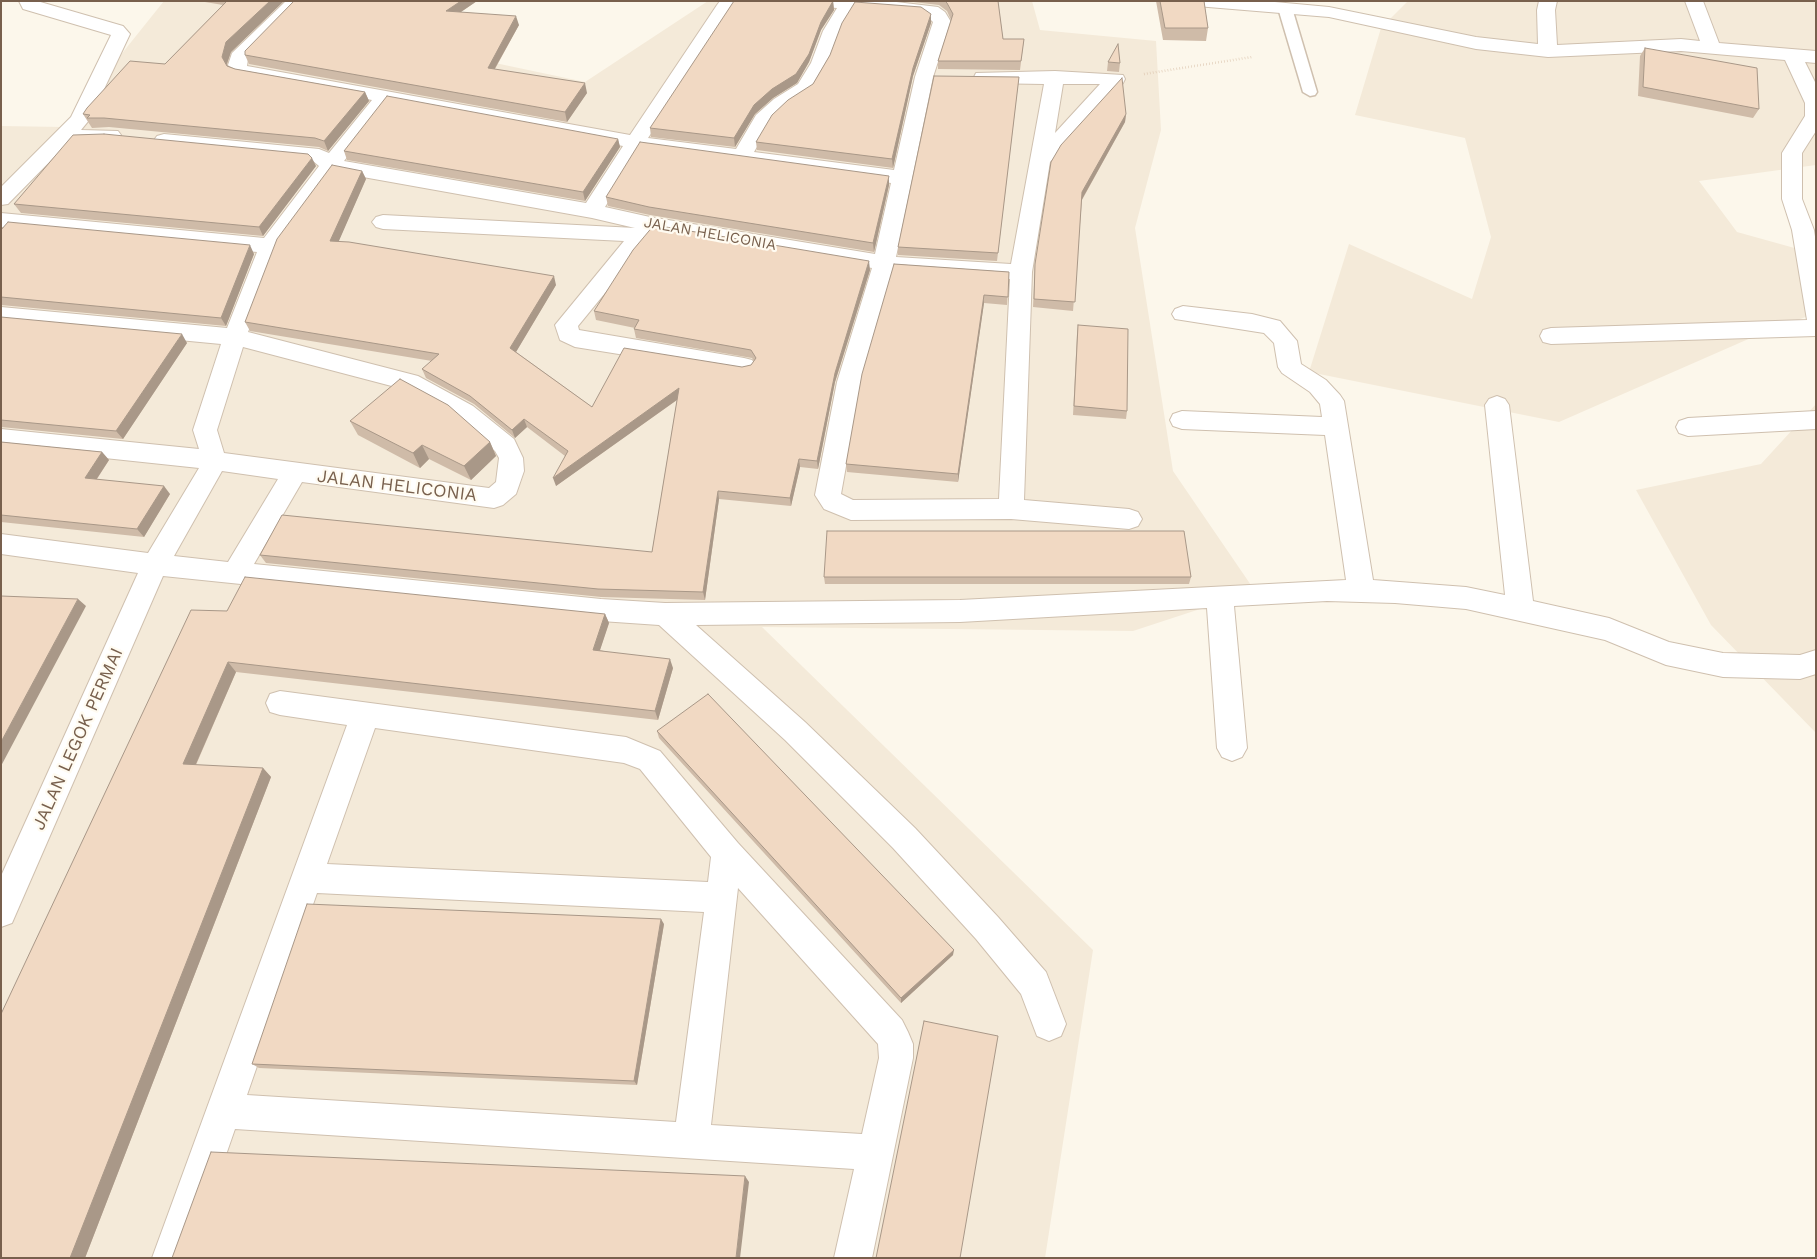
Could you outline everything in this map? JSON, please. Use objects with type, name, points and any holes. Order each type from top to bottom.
[{"type":"street","points":[[1,199],[80,120],[121,34],[117,30],[29,6],[28,1]]},
{"type":"street","points":[[296,1],[239,57],[237,64],[240,70],[386,95],[635,142],[903,178]]},
{"type":"street","points":[[592,211],[635,142],[730,1]]},
{"type":"street","points":[[811,1],[921,9],[939,16],[942,22],[942,77],[903,178],[884,263],[849,382],[828,494],[833,502],[851,510],[1011,509],[1129,518]]},
{"type":"street","points":[[1196,1],[1285,8],[1362,18],[1476,43],[1548,51],[1680,44],[1816,57]]},
{"type":"street","points":[[1548,1],[1546,10],[1548,51]]},
{"type":"street","points":[[1694,1],[1711,47]]},
{"type":"street","points":[[742,156],[763,119],[781,103],[805,88],[820,62],[832,31],[848,4]]},
{"type":"street","points":[[1792,54],[1815,103],[1815,116],[1792,153],[1792,199],[1806,212],[1803,230],[1816,317]]},
{"type":"street","points":[[942,77],[1116,79]]},
{"type":"street","points":[[1011,509],[1021,272],[1055,78]]},
{"type":"street","points":[[1041,160],[1116,79]]},
{"type":"street","points":[[215,462],[205,430],[235,337],[270,246],[330,165],[386,95]]},
{"type":"street","name":"JALAN HELICONIA","points":[[64,136],[137,138],[318,155],[330,165],[592,211],[645,230],[884,263],[1021,272]]},
{"type":"street","points":[[1,220],[270,246]]},
{"type":"street","points":[[382,222],[645,230]]},
{"type":"street","points":[[645,230],[566,326],[568,334],[575,339],[744,366]]},
{"type":"street","points":[[1183,314],[1252,322],[1272,327],[1285,341],[1290,366],[1298,374],[1318,386],[1332,401],[1361,591]]},
{"type":"street","name":"JALAN HELICONIA","points":[[1,315],[235,337],[410,382],[464,412],[505,445],[511,458],[506,487],[494,498],[150,452],[1,438]]},
{"type":"street","points":[[1551,336],[1816,328]]},
{"type":"street","points":[[1497,406],[1520,610]]},
{"type":"street","points":[[1182,420],[1336,427]]},
{"type":"street","points":[[1688,427],[1816,420]]},
{"type":"street","name":"JALAN LEGOK PERMAI","points":[[1,912],[154,565],[215,462]]},
{"type":"street","points":[[235,573],[295,472]]},
{"type":"street","points":[[1,544],[154,565],[601,610],[666,614],[960,610],[1327,590],[1361,591],[1466,598],[1609,629],[1666,653],[1723,665],[1800,667],[1816,662]]},
{"type":"street","points":[[1220,596],[1232,748]]},
{"type":"street","points":[[666,614],[795,731],[904,838],[987,928],[1034,984],[1049,1024]]},
{"type":"street","points":[[280,703],[636,753],[650,760],[727,853],[890,1032],[896,1044],[896,1058],[853,1258]]},
{"type":"street","points":[[171,1258],[365,715]]},
{"type":"street","points":[[691,1142],[727,853]]},
{"type":"street","points":[[307,878],[721,898]]},
{"type":"street","points":[[223,1112],[876,1153]]},
{"type":"lane","points":[[1285,8],[1310,92]]},
{"type":"path","points":[[1116,79],[1252,57]]},
{"type":"shaded area","points":[[164,1],[403,1],[372,37],[585,82],[708,1],[1032,1],[1040,30],[1156,41],[1161,130],[1135,228],[1173,471],[1255,591],[1133,631],[762,627],[1093,950],[1045,1258],[1,1258],[1,126],[63,127]]},
{"type":"shaded area","points":[[1408,1],[1816,1],[1816,165],[1699,181],[1737,232],[1816,254],[1816,313],[1753,337],[1559,422],[1309,372],[1349,244],[1472,299],[1491,237],[1465,138],[1355,115],[1381,28]]},
{"type":"shaded area","points":[[1816,404],[1816,733],[1711,625],[1636,490],[1761,464]]},
{"type":"building","points":[[227,1],[270,1],[226,42],[222,57],[227,66],[365,92],[324,141],[315,138],[87,118],[90,115],[83,114],[130,61],[165,64]]},
{"type":"building","points":[[294,1],[461,1],[446,11],[516,16],[488,68],[585,83],[565,112],[245,55],[245,51]]},
{"type":"building","points":[[734,1],[833,1],[821,22],[809,54],[796,74],[772,89],[754,105],[734,138],[650,128]]},
{"type":"building","points":[[945,1],[998,1],[1003,39],[1024,39],[1021,61],[938,61],[953,14]]},
{"type":"building","points":[[1160,1],[1204,1],[1208,28],[1165,28]]},
{"type":"building","points":[[855,2],[921,7],[931,14],[913,68],[892,159],[756,142],[772,115],[788,100],[813,84],[830,55],[842,23]]},
{"type":"building","points":[[1118,44],[1120,63],[1108,62]]},
{"type":"building","points":[[1645,48],[1757,68],[1759,109],[1643,87]]},
{"type":"building","points":[[934,76],[1019,77],[998,253],[898,247]]},
{"type":"building","points":[[1122,78],[1126,114],[1082,192],[1075,302],[1034,299],[1035,264],[1051,162],[1061,145]]},
{"type":"building","points":[[387,96],[618,139],[583,192],[344,151]]},
{"type":"building","points":[[104,134],[308,154],[312,158],[259,227],[14,204],[73,135]]},
{"type":"building","points":[[640,142],[889,176],[873,243],[649,207],[606,197]]},
{"type":"building","points":[[332,165],[362,171],[330,241],[349,242],[554,276],[510,348],[592,407],[624,348],[742,367],[751,365],[756,358],[751,350],[634,329],[639,320],[594,311],[633,250],[654,225],[869,261],[835,373],[817,461],[799,459],[790,498],[718,491],[703,592],[598,589],[260,555],[282,515],[652,552],[679,388],[553,478],[568,451],[524,419],[512,430],[470,396],[422,369],[439,354],[245,322],[277,239]]},
{"type":"building","points":[[8,222],[250,245],[221,318],[1,297],[1,230]]},
{"type":"building","points":[[894,264],[1009,272],[1008,297],[984,295],[958,474],[846,464],[862,374]]},
{"type":"building","points":[[1,317],[182,334],[116,431],[1,420]]},
{"type":"building","points":[[1078,325],[1128,329],[1127,411],[1074,406]]},
{"type":"building","points":[[400,379],[448,405],[490,442],[464,466],[422,445],[413,453],[350,421]]},
{"type":"building","points":[[1,442],[102,452],[85,478],[164,486],[137,529],[1,515]]},
{"type":"building","points":[[827,531],[1184,531],[1191,577],[824,577]]},
{"type":"building","points":[[245,577],[605,614],[593,650],[670,659],[655,711],[228,662],[183,764],[263,768],[70,1258],[1,1258],[1,1014],[191,610],[227,611]]},
{"type":"building","points":[[1,596],[78,599],[1,742]]},
{"type":"building","points":[[708,694],[954,950],[901,998],[657,731]]},
{"type":"building","points":[[307,904],[661,919],[634,1081],[252,1064]]},
{"type":"building","points":[[924,1021],[998,1036],[960,1258],[876,1258]]},
{"type":"building","points":[[211,1152],[745,1176],[736,1258],[172,1258]]}]
